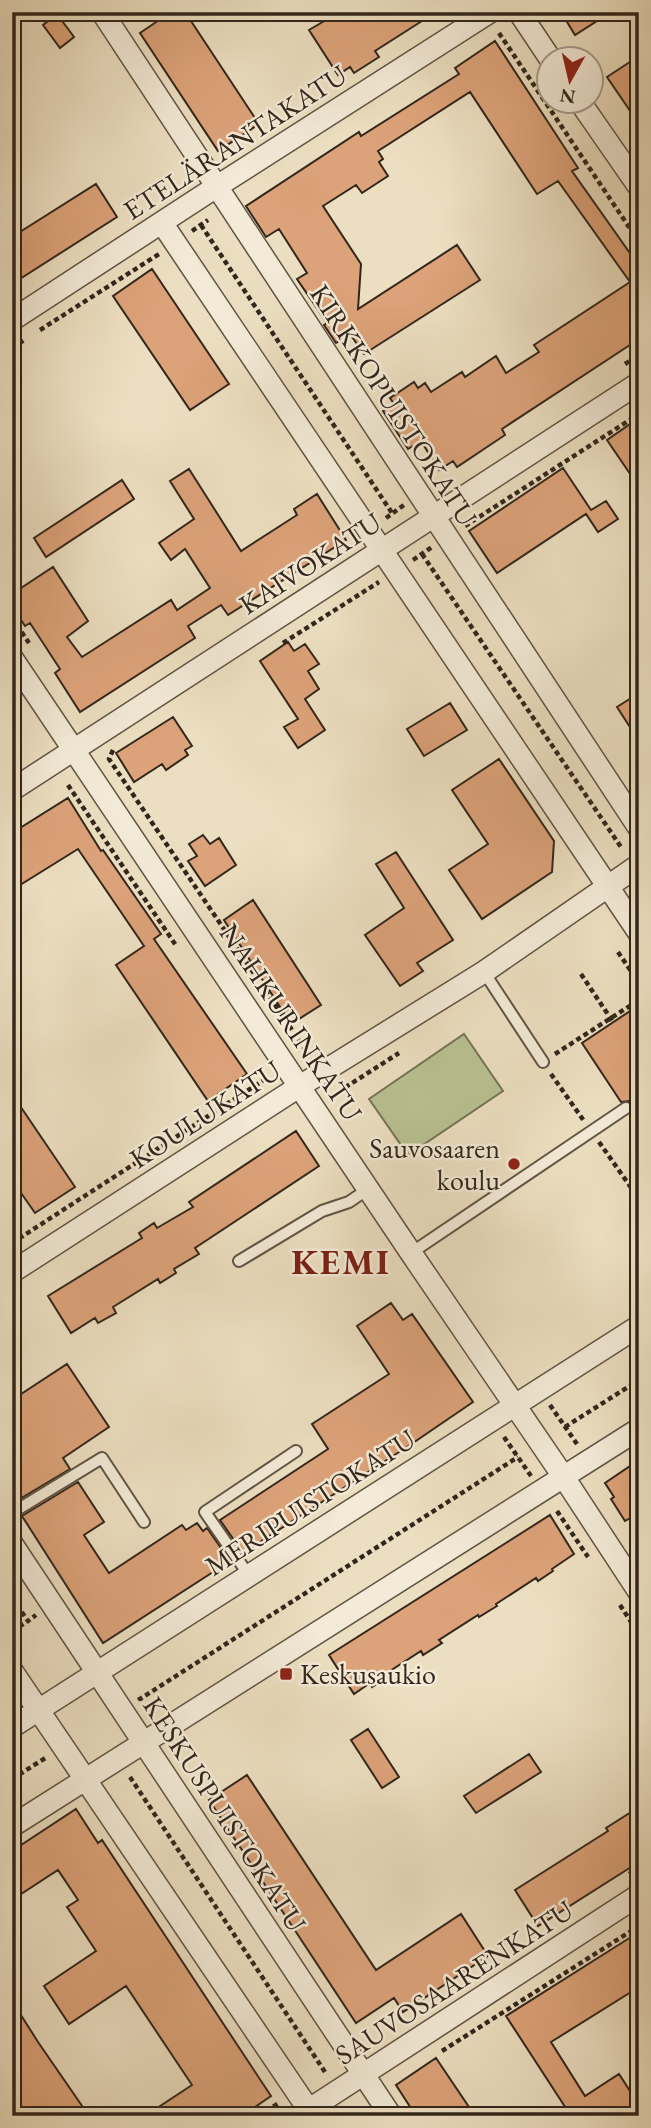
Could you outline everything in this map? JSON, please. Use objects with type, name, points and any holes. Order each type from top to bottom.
[{"type":"street","name":"KIRKKOPUISTOKATU","points":[[102,12],[639,828]]},
{"type":"street","name":"ETELÄRANTAKATU","points":[[12,320],[490,12]]},
{"type":"street","points":[[519,12],[542,46]]},
{"type":"street","points":[[590,116],[639,187]]},
{"type":"street","points":[[153,228],[381,550],[639,933]]},
{"type":"street","name":"KAIVOKATU","points":[[12,790],[639,383]]},
{"type":"street","name":"NAHKURINKATU","points":[[12,658],[564,1476],[639,1592]]},
{"type":"street","name":"KOULUKATU","points":[[12,1272],[300,1086],[484,972],[639,865]]},
{"type":"street","name":"MERIPUISTOKATU","points":[[12,1727],[639,1326]]},
{"type":"street","points":[[12,1826],[639,1430]]},
{"type":"street","name":"KESKUSPUISTOKATU","points":[[12,1544],[391,2116]]},
{"type":"street","points":[[12,1671],[307,2114]]},
{"type":"street","name":"SAUVOSAARENKATU","points":[[307,2114],[363,2073],[639,1895]]},
{"type":"lane","points":[[484,972],[543,1062]]},
{"type":"lane","points":[[411,1253],[626,1108]]},
{"type":"lane","points":[[239,1261],[323,1211],[349,1202],[369,1189]]},
{"type":"lane","points":[[248,1574],[205,1512],[296,1451]]},
{"type":"lane","points":[[12,1513],[102,1458],[144,1522]]},
{"type":"path","points":[[499,33],[639,242]]},
{"type":"path","points":[[201,225],[392,513]]},
{"type":"path","points":[[153,228],[159,255]]},
{"type":"path","points":[[276,647],[639,414]]},
{"type":"path","points":[[422,554],[621,847]]},
{"type":"path","points":[[125,743],[113,750],[109,759],[309,1054]]},
{"type":"path","points":[[68,785],[182,954]]},
{"type":"path","points":[[618,952],[639,984]]},
{"type":"path","points":[[581,974],[611,1020]]},
{"type":"path","points":[[639,1000],[543,1062],[639,1199]]},
{"type":"path","points":[[12,1243],[267,1078]]},
{"type":"path","points":[[565,1427],[639,1380]]},
{"type":"path","points":[[548,1403],[581,1451]]},
{"type":"path","points":[[499,1431],[536,1482]]},
{"type":"path","points":[[140,1699],[518,1457]]},
{"type":"path","points":[[12,1631],[28,1620]]},
{"type":"path","points":[[12,1779],[47,1756]]},
{"type":"path","points":[[130,1777],[325,2072]]},
{"type":"path","points":[[440,2053],[639,1926]]},
{"type":"green space","points":[[464,1034],[503,1091],[408,1155],[369,1099]]},
{"type":"building","points":[[171,12],[185,12],[259,124],[218,151],[140,33]]},
{"type":"building","points":[[321,12],[436,12],[375,51],[379,57],[354,73],[350,67],[338,75],[309,30],[326,20]]},
{"type":"building","points":[[561,12],[611,12],[575,35]]},
{"type":"building","points":[[57,14],[74,37],[60,48],[43,25]]},
{"type":"building","points":[[495,41],[536,104],[536,116],[544,116],[578,168],[572,171],[639,266],[639,339],[502,429],[505,435],[457,467],[453,461],[439,470],[421,441],[408,449],[383,411],[394,404],[390,398],[414,382],[418,388],[425,383],[431,392],[462,372],[465,377],[496,356],[506,373],[539,352],[534,345],[630,282],[558,181],[537,194],[470,92],[378,151],[383,159],[379,162],[388,176],[362,193],[356,185],[323,206],[361,264],[358,309],[457,245],[480,280],[364,354],[350,334],[336,343],[324,325],[327,323],[297,279],[307,273],[279,229],[266,237],[246,206],[359,132],[361,136],[459,74],[455,68]]},
{"type":"building","points":[[639,56],[639,124],[607,77]]},
{"type":"building","points":[[96,184],[117,217],[12,284],[12,237]]},
{"type":"building","points":[[152,269],[229,384],[190,410],[113,296]]},
{"type":"building","points":[[639,418],[639,487],[607,440]]},
{"type":"building","points":[[563,468],[591,510],[606,501],[618,519],[598,532],[586,514],[497,573],[469,531]]},
{"type":"building","points":[[189,469],[241,551],[297,515],[294,509],[317,494],[346,540],[228,615],[221,605],[188,626],[195,638],[80,712],[55,673],[60,669],[30,623],[25,626],[12,606],[12,594],[53,567],[88,621],[67,637],[82,657],[171,600],[177,610],[210,588],[185,549],[171,560],[159,543],[194,519],[170,481]]},
{"type":"building","points":[[122,480],[134,499],[46,557],[34,538]]},
{"type":"building","points":[[288,642],[294,651],[305,644],[319,664],[308,671],[319,689],[305,699],[325,730],[298,748],[284,727],[298,719],[260,661]]},
{"type":"building","points":[[639,693],[639,741],[617,707]]},
{"type":"building","points":[[450,703],[467,730],[424,756],[407,729]]},
{"type":"building","points":[[173,717],[192,746],[185,750],[188,755],[166,770],[162,764],[134,782],[116,753]]},
{"type":"building","points":[[499,759],[554,841],[552,872],[482,919],[449,870],[488,844],[452,790]]},
{"type":"building","points":[[68,798],[101,851],[103,850],[161,934],[154,939],[247,1074],[208,1101],[116,965],[144,946],[78,849],[12,890],[12,833]]},
{"type":"building","points":[[203,835],[210,844],[219,838],[236,865],[205,886],[188,861],[197,856],[189,844]]},
{"type":"building","points":[[396,852],[453,940],[417,963],[423,971],[400,986],[365,935],[404,908],[376,864]]},
{"type":"building","points":[[253,900],[321,1005],[291,1024],[224,920]]},
{"type":"building","points":[[639,1005],[639,1128],[630,1115],[633,1104],[629,1101],[621,1102],[582,1043]]},
{"type":"building","points":[[12,1094],[75,1187],[35,1213],[12,1180]]},
{"type":"building","points":[[296,1131],[319,1166],[195,1248],[199,1254],[174,1269],[176,1273],[160,1283],[158,1279],[113,1307],[116,1313],[98,1323],[95,1318],[71,1333],[48,1296],[142,1238],[139,1233],[154,1223],[157,1228],[193,1207],[189,1202]]},
{"type":"building","points":[[391,1303],[403,1320],[412,1314],[473,1402],[243,1553],[220,1520],[328,1449],[312,1424],[389,1374],[357,1326]]},
{"type":"building","points":[[67,1364],[109,1427],[63,1458],[70,1469],[13,1503],[12,1400]]},
{"type":"building","points":[[639,1460],[639,1513],[625,1521],[611,1499],[614,1497],[605,1483]]},
{"type":"building","points":[[78,1482],[104,1522],[84,1535],[109,1573],[182,1525],[186,1530],[197,1523],[203,1531],[207,1528],[230,1561],[103,1643],[22,1516]]},
{"type":"building","points":[[550,1515],[574,1554],[538,1581],[536,1578],[496,1604],[497,1606],[439,1640],[442,1643],[423,1655],[421,1651],[390,1671],[392,1674],[372,1687],[370,1683],[354,1694],[329,1655]]},
{"type":"building","points":[[368,1729],[399,1777],[382,1788],[351,1740]]},
{"type":"building","points":[[529,1754],[541,1772],[476,1813],[464,1796]]},
{"type":"building","points":[[247,1775],[376,1970],[461,1914],[488,1956],[403,2012],[394,1998],[356,2023],[209,1800]]},
{"type":"building","points":[[639,1807],[639,1862],[538,1926],[515,1890],[608,1831],[606,1828]]},
{"type":"building","points":[[76,1809],[98,1843],[102,1840],[271,2096],[242,2116],[145,2116],[192,2085],[126,1986],[69,2024],[44,1986],[96,1951],[67,1907],[78,1900],[58,1870],[12,1900],[12,1851]]},
{"type":"building","points":[[631,1937],[639,1949],[639,1987],[551,2042],[585,2096],[619,2074],[637,2102],[615,2116],[571,2116],[506,2016]]},
{"type":"building","points":[[12,2001],[89,2116],[12,2116],[12,2060],[21,2053],[12,2039]]},
{"type":"building","points":[[436,2058],[475,2116],[416,2116],[396,2085]]},
{"type":"place","name":"Sauvosaaren koulu","points":[[514,1164]]},
{"type":"place","name":"Keskusaukio","points":[[286,1674]]},
{"type":"district","name":"KEMI","points":[[341,1262]]}]
